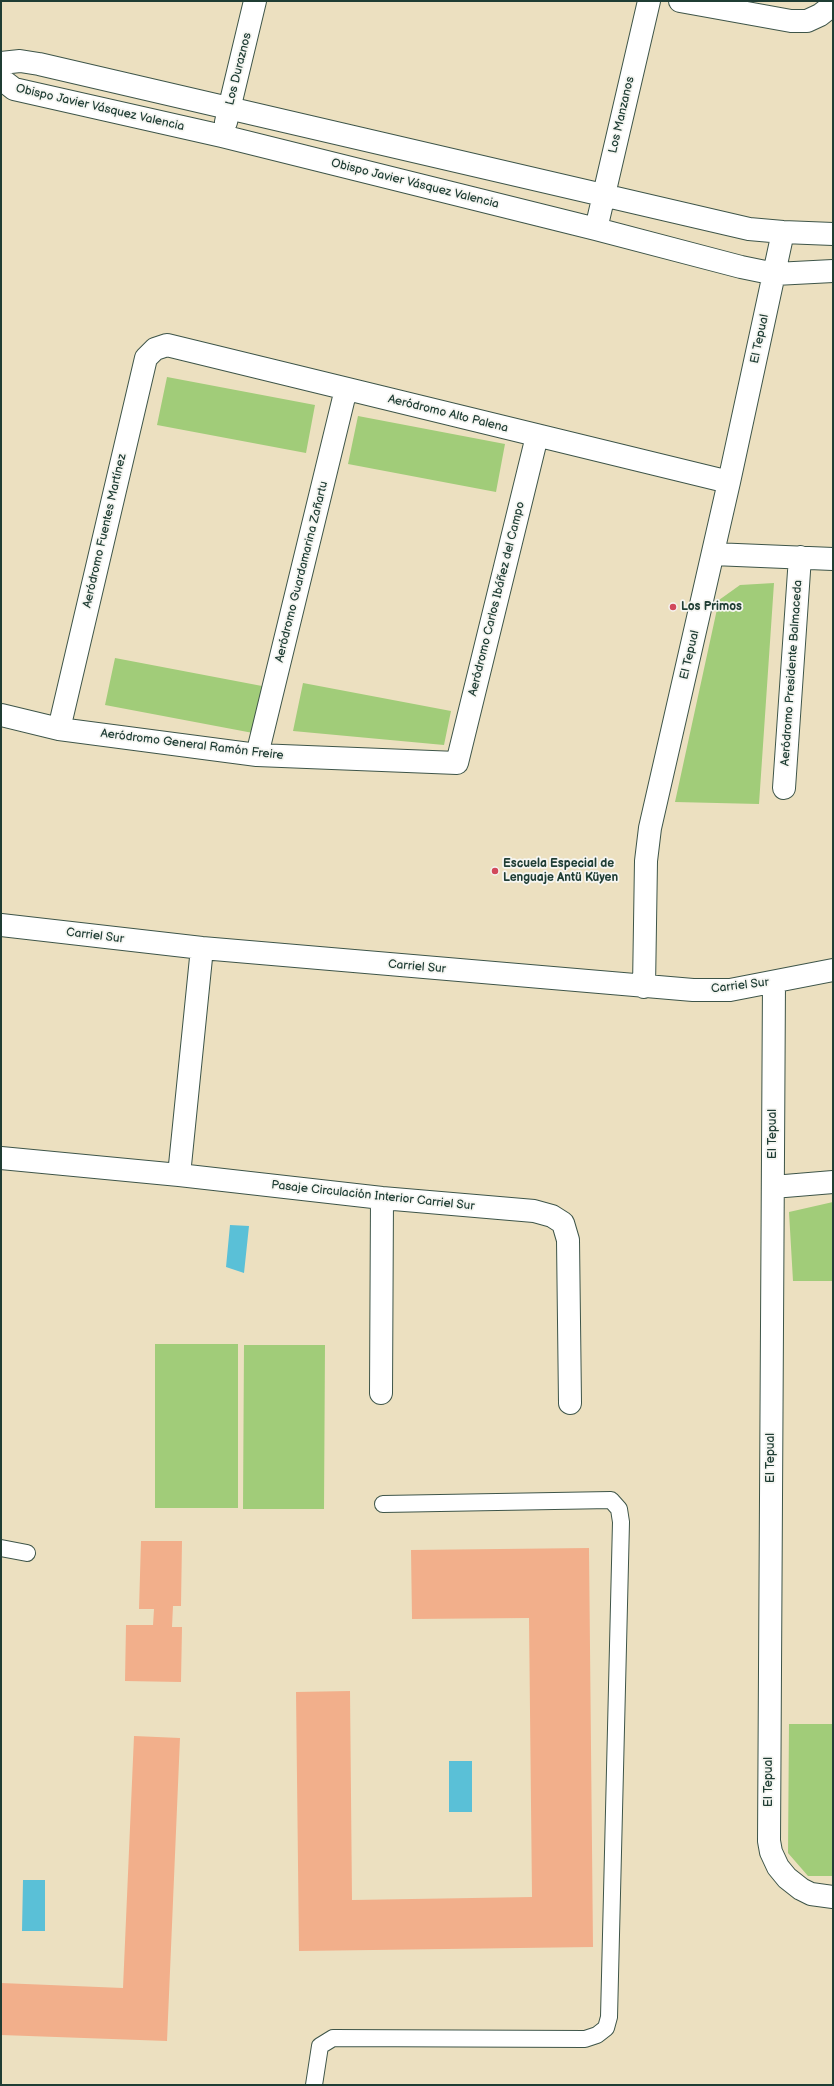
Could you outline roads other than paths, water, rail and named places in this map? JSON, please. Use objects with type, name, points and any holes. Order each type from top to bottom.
[{"type":"street","name":"Los Duraznos","points":[[222,136],[255,1]]},
{"type":"street","name":"Los Manzanos","points":[[596,229],[649,1]]},
{"type":"street","points":[[680,1],[791,22],[807,21],[832,10]]},
{"type":"street","points":[[1,63],[20,60],[749,229],[833,234]]},
{"type":"street","name":"Obispo Javier Vásquez Valencia","points":[[1,79],[14,89],[222,136],[596,229],[741,267],[774,274],[833,271]]},
{"type":"street","name":"El Tepual","points":[[644,987],[646,861],[650,828],[713,554],[783,232]]},
{"type":"street","name":"Aeródromo Alto Palena","points":[[167,345],[729,482]]},
{"type":"street","name":"Aeródromo Fuentes Martínez","points":[[59,730],[146,358],[155,349],[167,345]]},
{"type":"street","name":"Aeródromo Guardamarina Zañartu","points":[[257,755],[346,389]]},
{"type":"street","name":"Aeródromo Carlos Ibáñez del Campo","points":[[457,763],[537,436]]},
{"type":"street","points":[[713,554],[833,559]]},
{"type":"street","name":"Aeródromo Presidente Balmaceda","points":[[784,788],[800,557]]},
{"type":"street","name":"Aeródromo General Ramón Freire","points":[[1,715],[59,730],[257,755],[457,763]]},
{"type":"street","name":"Carriel Sur","points":[[1,925],[202,948],[644,987],[715,991],[774,982],[833,970]]},
{"type":"street","points":[[179,1175],[202,948]]},
{"type":"street","name":"El Tepual","points":[[774,982],[769,1841],[778,1867],[787,1878],[801,1889],[811,1894],[833,1897]]},
{"type":"street","name":"Pasaje Circulación Interior Carriel Sur","points":[[1,1158],[179,1175],[382,1198],[534,1211],[552,1216],[563,1223],[568,1240],[570,1403]]},
{"type":"street","points":[[773,1187],[833,1182]]},
{"type":"street","points":[[381,1393],[382,1198]]},
{"type":"lane","points":[[314,2085],[320,2046],[333,2038],[585,2039],[597,2035],[606,2028],[609,2017],[621,1522],[619,1509],[611,1500],[383,1504]]},
{"type":"lane","points":[[1,1548],[27,1553]]},
{"type":"water","points":[[230,1225],[249,1226],[244,1273],[226,1267]]},
{"type":"water","points":[[449,1761],[472,1761],[472,1812],[449,1812]]},
{"type":"water","points":[[23,1880],[45,1880],[45,1931],[22,1931]]},
{"type":"place","name":"Los Primos","points":[[673,607]]},
{"type":"place","name":"Escuela Especial de Lenguaje Antü Küyen","points":[[495,871]]}]
